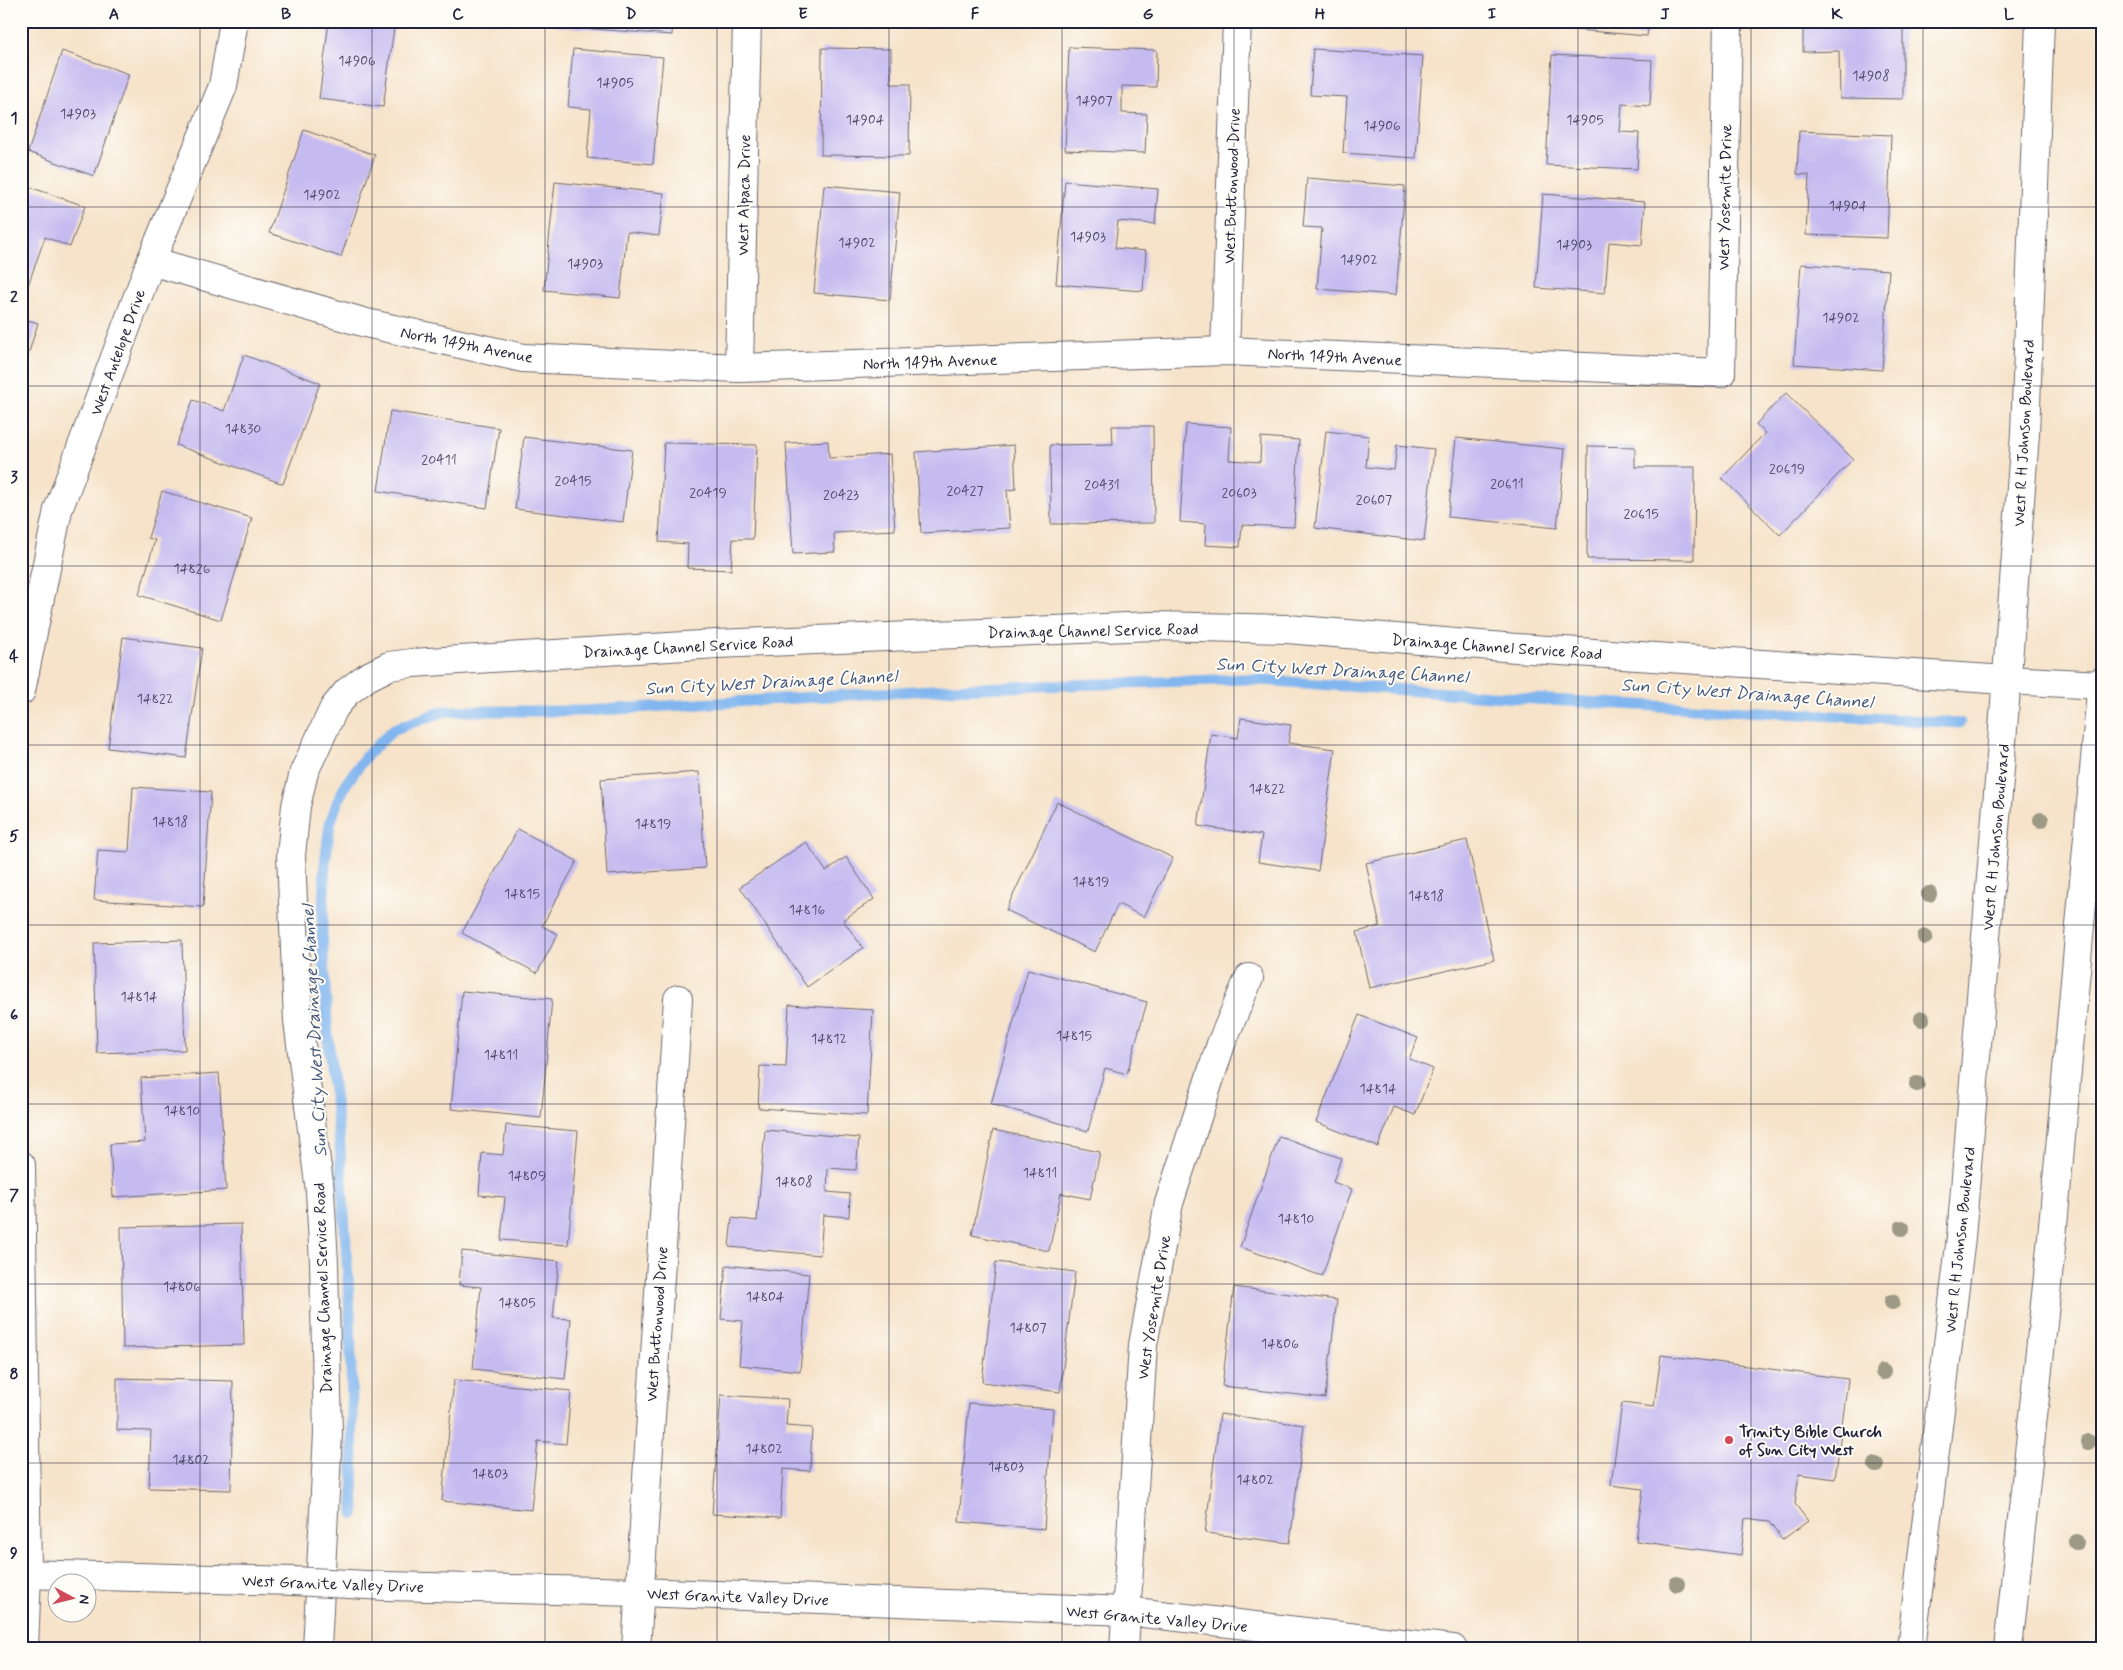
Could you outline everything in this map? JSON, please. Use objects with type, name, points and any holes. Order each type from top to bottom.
[{"type":"street","name":"West Antelope Drive","points":[[21,690],[58,510],[151,262],[223,86],[234,21]]},
{"type":"street","name":"West Alpaca Drive","points":[[739,368],[747,21]]},
{"type":"street","name":"West Buttonwood Drive","points":[[1225,351],[1237,21]]},
{"type":"street","name":"West Yosemite Drive","points":[[1721,373],[1728,21]]},
{"type":"street","name":"West R H Johnson Boulevard","points":[[1911,1649],[1961,1237],[2007,680],[2025,434],[2040,21]]},
{"type":"street","name":"North 149th Avenue","points":[[151,262],[366,323],[523,358],[739,368],[1225,351],[1721,373]]},
{"type":"street","name":"Drainage Channel Service Road","points":[[317,1649],[328,1433],[324,1263],[320,1191],[298,1021],[291,855],[296,806],[304,772],[318,738],[334,708],[347,692],[367,677],[389,666],[412,663],[727,643],[1152,626],[1287,629],[1516,648],[2101,685]]},
{"type":"street","points":[[2008,1649],[2052,1248],[2102,681]]},
{"type":"street","name":"West Yosemite Drive","points":[[1124,1649],[1144,1345],[1169,1202],[1221,1044],[1249,978]]},
{"type":"street","name":"West Buttonwood Drive","points":[[636,1649],[678,999]]},
{"type":"street","points":[[21,1165],[24,1649]]},
{"type":"street","name":"West Granite Valley Drive","points":[[24,1574],[639,1592],[1126,1611],[1453,1649]]},
{"type":"building","points":[[106,21],[149,21],[148,28]]},
{"type":"building","points":[[329,21],[395,21],[383,107],[319,99]]},
{"type":"building","points":[[555,21],[673,21],[672,35],[555,26]]},
{"type":"building","points":[[864,21],[933,21],[933,28]]},
{"type":"building","points":[[1554,21],[1649,21],[1647,36],[1554,28]]},
{"type":"building","points":[[1803,21],[1903,21],[1903,99],[1840,98],[1839,51],[1803,52]]},
{"type":"building","points":[[1069,47],[1157,50],[1156,87],[1122,86],[1122,113],[1147,114],[1145,153],[1065,150]]},
{"type":"building","points":[[822,48],[891,49],[891,84],[910,84],[909,156],[821,155]]},
{"type":"building","points":[[573,49],[663,57],[653,164],[587,158],[591,109],[568,107]]},
{"type":"building","points":[[1313,49],[1423,56],[1416,158],[1343,153],[1347,97],[1310,95]]},
{"type":"building","points":[[62,51],[129,74],[94,176],[28,152]]},
{"type":"building","points":[[1552,55],[1652,60],[1650,106],[1622,104],[1620,132],[1639,133],[1637,169],[1546,165]]},
{"type":"building","points":[[304,130],[375,155],[341,257],[269,233]]},
{"type":"building","points":[[1799,131],[1891,135],[1887,238],[1806,235],[1809,175],[1797,174]]},
{"type":"building","points":[[1307,178],[1405,186],[1396,295],[1317,289],[1322,228],[1303,227]]},
{"type":"building","points":[[1065,181],[1158,189],[1155,224],[1118,221],[1115,248],[1146,251],[1143,291],[1056,284]]},
{"type":"building","points":[[555,182],[664,193],[659,236],[627,232],[620,298],[544,290]]},
{"type":"building","points":[[21,184],[85,206],[70,247],[45,237],[26,291],[21,289]]},
{"type":"building","points":[[824,185],[900,192],[890,300],[814,293]]},
{"type":"building","points":[[1543,194],[1645,202],[1642,245],[1609,242],[1605,293],[1536,288]]},
{"type":"building","points":[[1801,264],[1889,270],[1882,370],[1794,364]]},
{"type":"building","points":[[21,318],[38,323],[24,368],[21,367]]},
{"type":"building","points":[[244,355],[320,383],[283,484],[176,445],[193,400],[224,411]]},
{"type":"building","points":[[1786,393],[1853,459],[1780,535],[1722,478],[1765,433],[1756,424]]},
{"type":"building","points":[[390,411],[499,428],[487,508],[378,491]]},
{"type":"building","points":[[1186,424],[1231,427],[1229,460],[1260,462],[1261,437],[1299,440],[1294,527],[1242,525],[1240,547],[1205,545],[1206,524],[1180,522]]},
{"type":"building","points":[[1112,426],[1153,426],[1154,523],[1051,524],[1050,445],[1113,444]]},
{"type":"building","points":[[1326,431],[1369,436],[1366,467],[1394,470],[1397,445],[1434,449],[1424,541],[1315,528]]},
{"type":"building","points":[[524,437],[632,450],[623,522],[515,509]]},
{"type":"building","points":[[1456,438],[1565,449],[1557,528],[1448,517]]},
{"type":"building","points":[[828,441],[829,458],[890,454],[895,530],[834,533],[835,552],[793,554],[786,443]]},
{"type":"building","points":[[664,443],[757,445],[753,539],[733,539],[731,570],[687,568],[688,544],[659,542]]},
{"type":"building","points":[[1014,445],[1016,489],[1007,490],[1010,528],[921,533],[916,452]]},
{"type":"building","points":[[1588,446],[1635,447],[1635,467],[1695,467],[1694,560],[1587,559]]},
{"type":"building","points":[[162,491],[252,518],[221,620],[139,595],[155,540],[148,538]]},
{"type":"building","points":[[123,637],[202,648],[186,758],[108,748]]},
{"type":"building","points":[[1241,718],[1291,725],[1288,743],[1335,749],[1318,871],[1258,862],[1262,835],[1198,826],[1211,734],[1238,738]]},
{"type":"building","points":[[699,772],[705,868],[607,875],[601,779]]},
{"type":"building","points":[[133,787],[211,792],[203,907],[94,900],[98,850],[129,852]]},
{"type":"building","points":[[1057,802],[1173,858],[1144,917],[1118,904],[1095,952],[1006,910]]},
{"type":"building","points":[[518,829],[577,861],[542,926],[558,934],[537,973],[462,933]]},
{"type":"building","points":[[1467,840],[1494,960],[1369,988],[1357,932],[1380,926],[1366,863]]},
{"type":"building","points":[[806,842],[826,871],[846,857],[874,899],[843,920],[863,948],[807,987],[740,887]]},
{"type":"building","points":[[182,940],[185,1050],[97,1053],[94,943]]},
{"type":"building","points":[[1028,969],[1147,1002],[1127,1074],[1105,1068],[1088,1131],[991,1104]]},
{"type":"building","points":[[462,991],[552,999],[541,1118],[451,1109]]},
{"type":"building","points":[[789,1005],[873,1010],[867,1115],[758,1108],[760,1066],[786,1067]]},
{"type":"building","points":[[1359,1015],[1418,1038],[1409,1059],[1433,1069],[1415,1115],[1394,1107],[1378,1147],[1316,1122]]},
{"type":"building","points":[[219,1073],[226,1190],[113,1197],[110,1144],[145,1142],[141,1078]]},
{"type":"building","points":[[506,1125],[578,1131],[568,1245],[501,1240],[505,1197],[479,1195],[482,1153],[503,1155]]},
{"type":"building","points":[[765,1130],[859,1138],[856,1170],[828,1168],[827,1192],[850,1194],[849,1217],[823,1215],[820,1255],[729,1247],[732,1218],[757,1221]]},
{"type":"building","points":[[993,1130],[1100,1152],[1090,1199],[1061,1193],[1049,1251],[972,1235]]},
{"type":"building","points":[[1279,1136],[1341,1158],[1333,1182],[1352,1189],[1322,1276],[1240,1247]]},
{"type":"building","points":[[241,1224],[244,1345],[123,1348],[121,1227]]},
{"type":"building","points":[[462,1251],[559,1261],[553,1318],[571,1319],[565,1379],[473,1369],[481,1287],[459,1285]]},
{"type":"building","points":[[996,1262],[1075,1272],[1060,1392],[982,1382]]},
{"type":"building","points":[[726,1265],[809,1274],[800,1371],[739,1365],[743,1321],[721,1319]]},
{"type":"building","points":[[1234,1287],[1337,1300],[1325,1398],[1222,1386]]},
{"type":"building","name":"Trinity Bible Church of Sun City West","points":[[1661,1355],[1848,1379],[1835,1479],[1799,1474],[1795,1504],[1808,1521],[1782,1540],[1769,1522],[1745,1519],[1741,1555],[1636,1541],[1643,1489],[1611,1485],[1622,1403],[1654,1407]]},
{"type":"building","points":[[117,1378],[233,1381],[231,1490],[149,1488],[151,1431],[117,1430]]},
{"type":"building","points":[[454,1380],[571,1391],[566,1444],[538,1441],[531,1510],[442,1501]]},
{"type":"building","points":[[721,1395],[788,1399],[786,1426],[812,1428],[810,1471],[783,1469],[780,1518],[712,1514]]},
{"type":"building","points":[[969,1403],[1053,1409],[1044,1529],[959,1522]]},
{"type":"building","points":[[1220,1414],[1304,1425],[1290,1543],[1205,1533]]},
{"type":"waterway","name":"Sun City West Drainage Channel","points":[[354,1514],[350,1312],[340,1146],[328,1039],[322,933],[325,864],[330,824],[346,784],[366,756],[394,729],[445,711],[584,711],[947,689],[1246,679],[1549,700],[1960,723]]},
{"type":"place","name":"Trinity Bible Church of Sun City West","points":[[1729,1440]]}]
